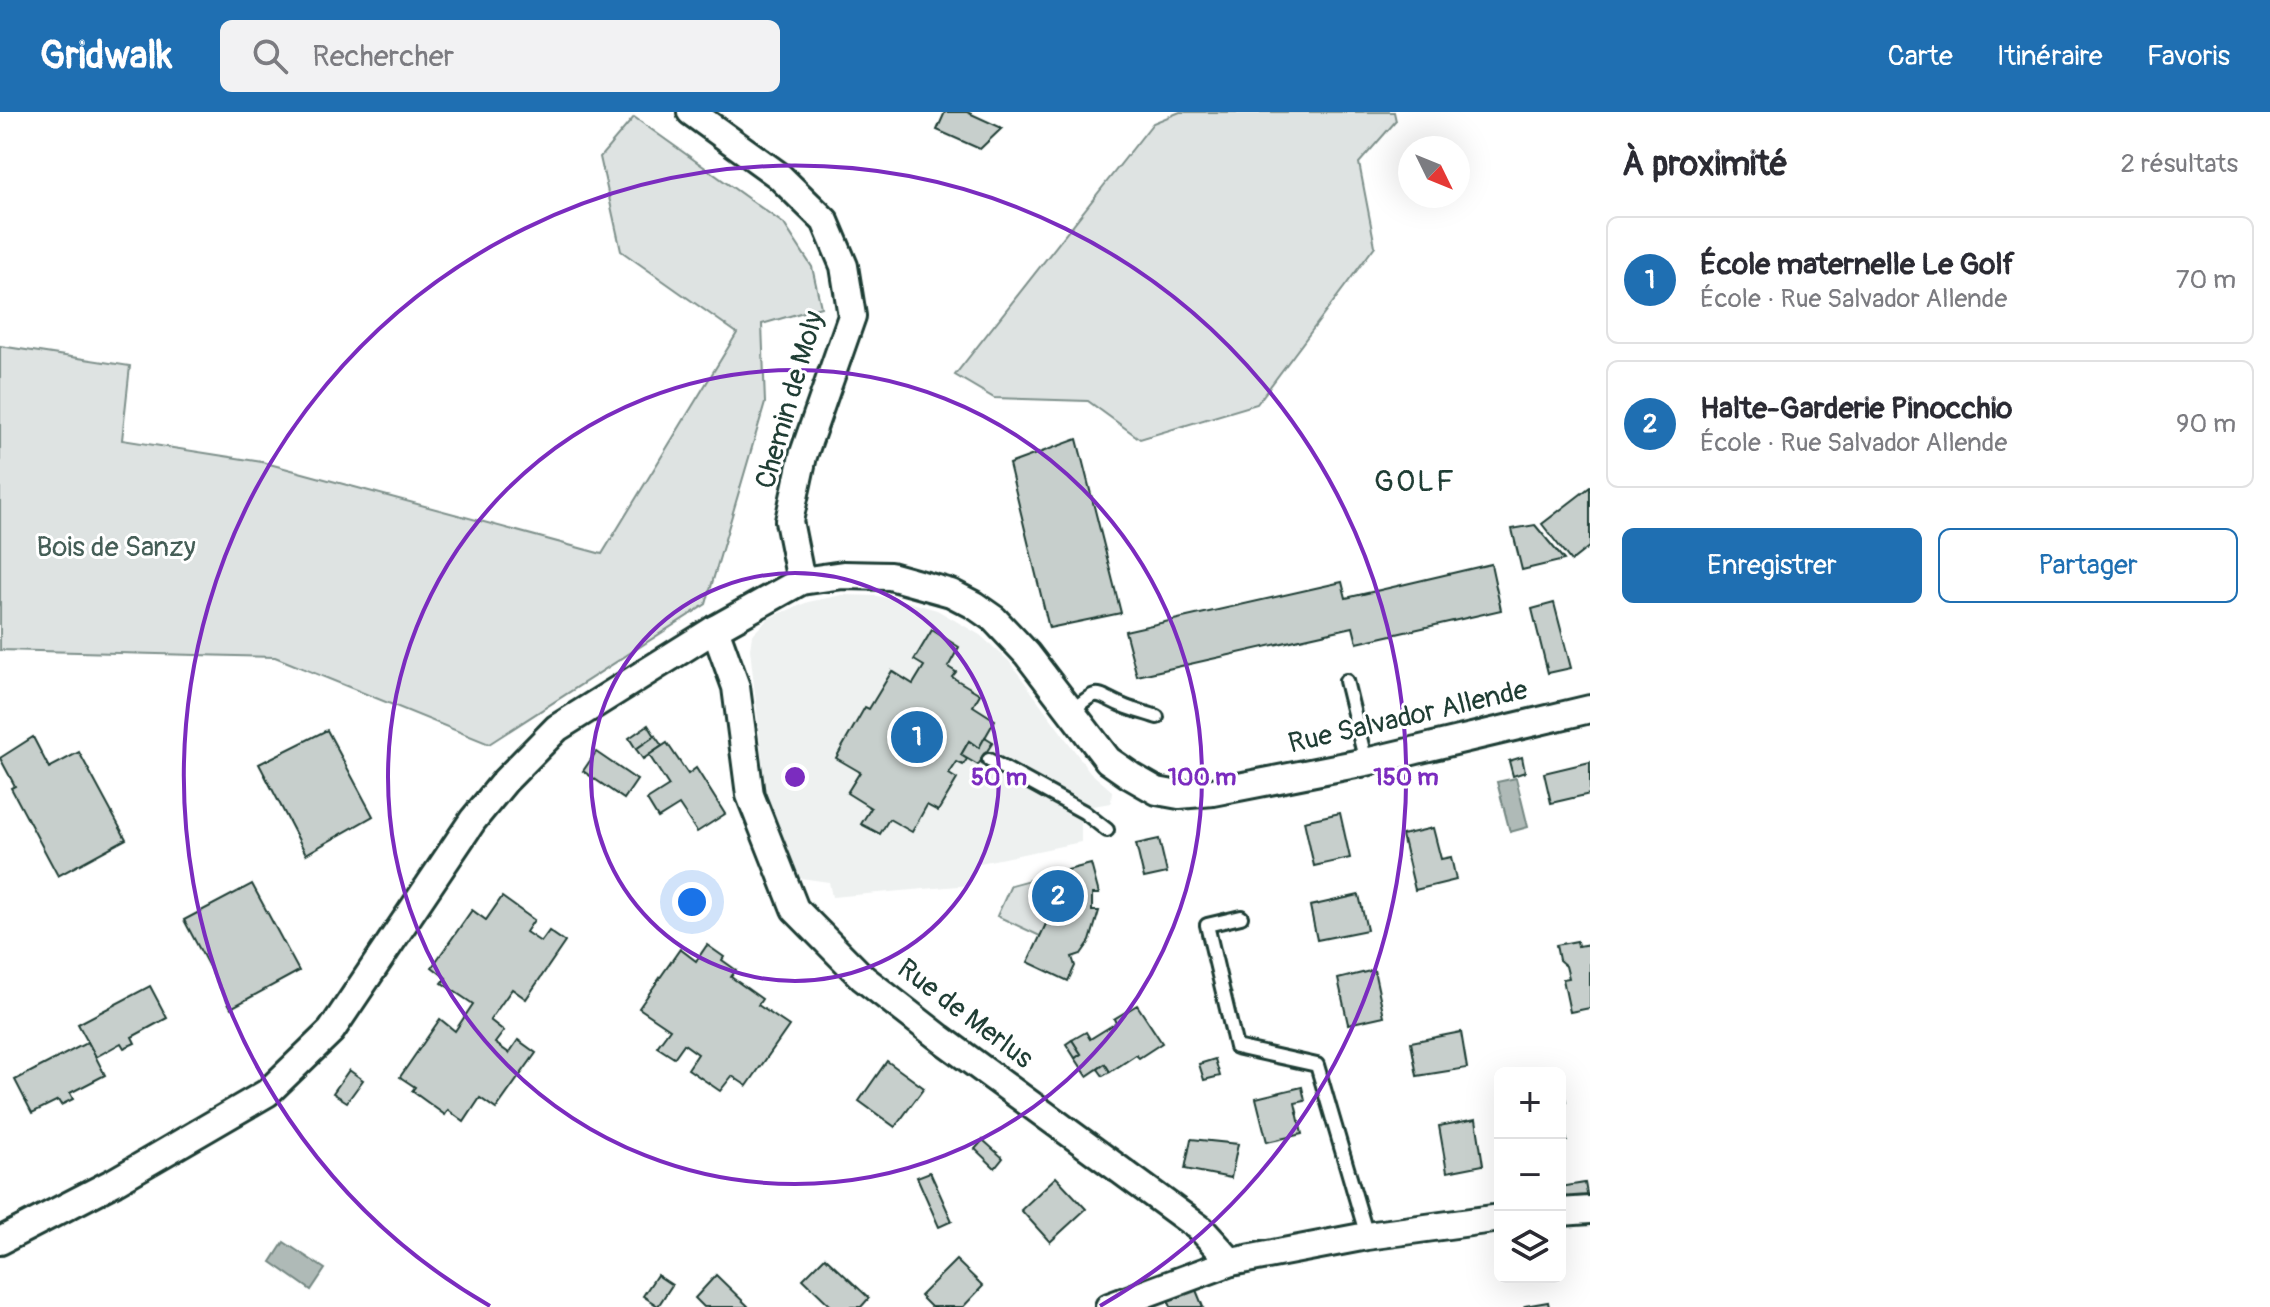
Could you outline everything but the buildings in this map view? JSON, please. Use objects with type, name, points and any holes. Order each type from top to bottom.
[{"type":"street","name":"Chemin de Moly","points":[[691,112],[778,175],[825,221],[844,266],[852,316],[803,456],[789,521],[801,581]]},
{"type":"street","name":"Rue Salvador Allende","points":[[0,1241],[114,1182],[267,1093],[331,1031],[473,820],[557,728],[715,629],[801,581],[870,574],[923,583],[974,605],[1003,628],[1027,654],[1108,760],[1157,791],[1179,795],[1213,792],[1366,762],[1590,709]]},
{"type":"street","name":"Rue de Merlus","points":[[715,629],[736,687],[750,795],[795,909],[863,978],[1202,1230],[1231,1262]]},
{"type":"street","points":[[1566,1212],[1590,1210]]},
{"type":"street","points":[[1109,1307],[1231,1262],[1367,1236],[1494,1219]]},
{"type":"lane","points":[[1346,681],[1366,762]]},
{"type":"lane","points":[[1071,712],[1088,696],[1104,694],[1123,706],[1157,717]]},
{"type":"lane","points":[[989,760],[1084,812],[1107,830]]},
{"type":"lane","points":[[1241,917],[1207,925],[1236,1047],[1317,1065],[1367,1236]]},
{"type":"shaded area","points":[[842,595],[877,596],[937,610],[980,635],[1009,661],[1090,772],[1112,791],[1111,803],[1087,807],[1081,818],[1081,842],[975,864],[970,885],[832,897],[829,882],[794,877],[766,793],[750,649],[752,635],[769,618],[808,602]]},
{"type":"shaded area","points":[[1516,778],[1528,827],[1510,832],[1497,782]]},
{"type":"shaded area","points":[[284,1242],[325,1269],[311,1290],[271,1262]]},
{"type":"green space","points":[[1180,112],[1394,112],[1396,121],[1359,163],[1375,246],[1257,404],[1140,439],[1088,401],[994,398],[955,375],[1153,123]]},
{"type":"green space","name":"Bois de Sanzy","points":[[634,117],[784,224],[812,267],[821,307],[762,324],[765,403],[706,604],[489,744],[275,657],[0,650],[0,346],[130,366],[122,440],[262,462],[602,554],[737,333],[621,251],[600,157]]},
{"type":"green space","points":[[1048,875],[1054,901],[1063,905],[1040,936],[997,916],[1011,885]]},
{"type":"place","name":"École maternelle Le Golf","points":[[917,737]]},
{"type":"place","name":"Halte-Garderie Pinocchio","points":[[1058,896]]},
{"type":"district","name":"GOLF","points":[[1415,481]]}]
